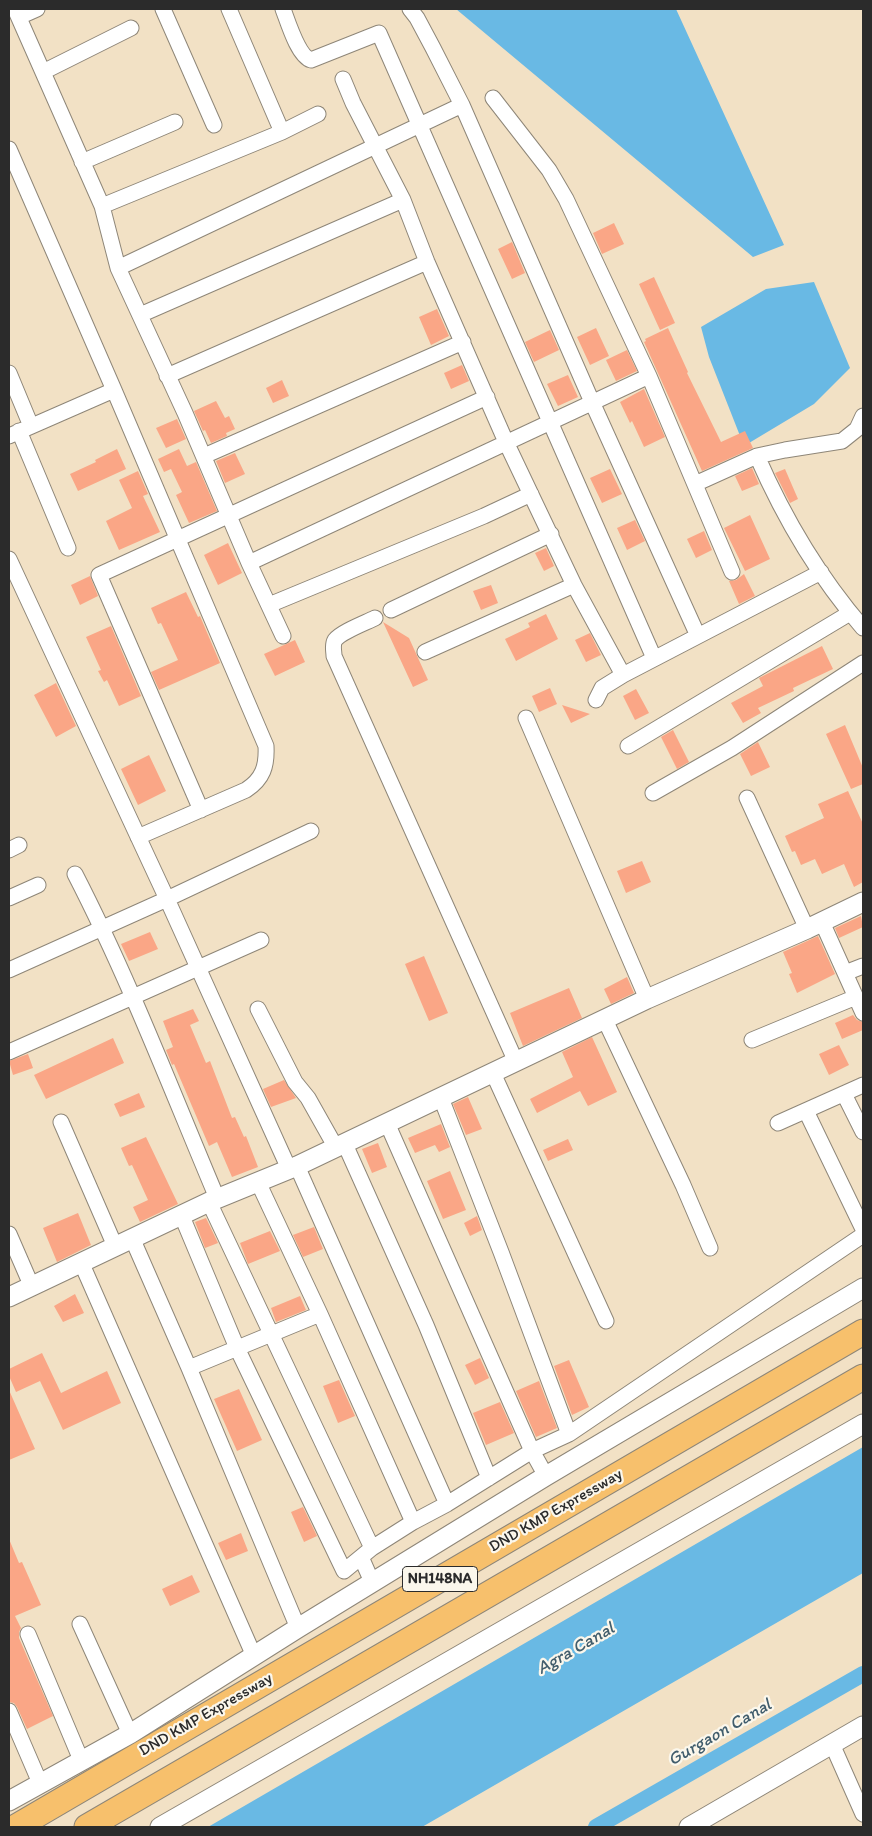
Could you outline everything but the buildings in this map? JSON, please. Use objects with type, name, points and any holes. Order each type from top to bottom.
[{"type":"highway","name":"DND KMP Expressway","points":[[16,1827],[863,1332]]},
{"type":"highway","name":"NH148NA","points":[[87,1827],[863,1377]]},
{"type":"street","points":[[37,9],[17,13],[102,206],[118,268],[204,456],[249,563],[283,636]]},
{"type":"street","points":[[163,9],[214,125]]},
{"type":"street","points":[[229,9],[282,132]]},
{"type":"street","points":[[283,9],[301,51],[305,58],[311,60],[379,33],[654,658]]},
{"type":"street","points":[[410,9],[433,48],[462,105],[592,402],[698,636]]},
{"type":"street","points":[[43,72],[131,28]]},
{"type":"street","points":[[343,79],[374,146],[403,200],[427,262],[506,442],[574,585],[623,674]]},
{"type":"street","points":[[493,98],[535,150],[558,185],[649,376],[732,572]]},
{"type":"street","points":[[118,268],[462,105]]},
{"type":"street","points":[[102,206],[282,132],[318,114]]},
{"type":"street","points":[[82,162],[175,122]]},
{"type":"street","points":[[9,149],[266,746],[267,761],[264,771],[254,785],[138,837]]},
{"type":"street","points":[[140,316],[403,200]]},
{"type":"street","points":[[167,376],[427,262]]},
{"type":"street","points":[[204,456],[463,342]]},
{"type":"street","points":[[9,373],[19,431],[68,548]]},
{"type":"street","points":[[249,563],[649,376]]},
{"type":"street","points":[[19,431],[114,390]]},
{"type":"street","points":[[201,810],[99,575],[487,397]]},
{"type":"street","points":[[695,484],[757,456],[842,441],[857,429],[863,416]]},
{"type":"street","points":[[757,456],[785,515],[821,572],[863,628]]},
{"type":"street","points":[[269,605],[484,516],[531,494]]},
{"type":"street","points":[[391,610],[550,534]]},
{"type":"street","points":[[9,559],[197,967],[293,1168],[446,1504]]},
{"type":"street","points":[[596,700],[602,688],[623,674],[821,572]]},
{"type":"street","points":[[424,652],[574,585]]},
{"type":"street","points":[[628,746],[850,613]]},
{"type":"street","points":[[375,618],[335,640],[334,656],[516,1062]]},
{"type":"street","points":[[653,793],[732,748],[863,664]]},
{"type":"street","points":[[526,718],[647,999]]},
{"type":"street","points":[[747,798],[815,925],[845,973],[863,1013]]},
{"type":"street","points":[[9,970],[167,899],[311,831]]},
{"type":"street","points":[[75,874],[103,928],[133,997],[213,1200],[367,1552],[372,1582]]},
{"type":"street","points":[[9,898],[38,885]]},
{"type":"street","points":[[9,1297],[181,1214],[293,1168],[647,999],[863,902]]},
{"type":"street","points":[[9,1052],[261,940]]},
{"type":"street","points":[[845,973],[863,966]]},
{"type":"street","points":[[752,1040],[856,997]]},
{"type":"street","points":[[258,1009],[295,1082],[340,1144],[426,1326],[489,1478]]},
{"type":"street","points":[[605,1020],[683,1185],[710,1248]]},
{"type":"street","points":[[493,1073],[606,1321]]},
{"type":"street","points":[[778,1123],[863,1085]]},
{"type":"street","points":[[844,1094],[863,1132]]},
{"type":"street","points":[[441,1098],[501,1252],[568,1434]]},
{"type":"street","points":[[806,1111],[863,1229]]},
{"type":"street","points":[[62,1122],[189,1368],[298,1628]]},
{"type":"street","points":[[387,1123],[532,1451],[546,1476]]},
{"type":"street","points":[[258,1182],[320,1314],[413,1522]]},
{"type":"street","points":[[181,1214],[237,1348],[344,1571],[367,1552],[413,1522],[532,1451],[568,1434],[863,1235]]},
{"type":"street","points":[[9,1234],[32,1287]]},
{"type":"street","points":[[81,1262],[254,1656]]},
{"type":"street","points":[[9,1801],[130,1734],[372,1582],[546,1476],[863,1288]]},
{"type":"street","points":[[189,1368],[320,1314]]},
{"type":"street","points":[[160,1827],[863,1424]]},
{"type":"street","points":[[80,1624],[130,1734]]},
{"type":"street","points":[[28,1634],[82,1760]]},
{"type":"street","points":[[9,1711],[40,1783]]},
{"type":"street","points":[[689,1827],[863,1726]]},
{"type":"street","points":[[832,1744],[863,1814]]},
{"type":"water","points":[[456,9],[676,9],[784,245],[753,257]]},
{"type":"water","points":[[814,282],[850,368],[814,404],[744,446],[709,357],[701,327],[766,289]]},
{"type":"water","name":"Agra Canal","points":[[863,1447],[863,1573],[422,1827],[208,1827]]},
{"type":"waterway","name":"Gurgaon Canal","points":[[596,1827],[863,1674]]}]
